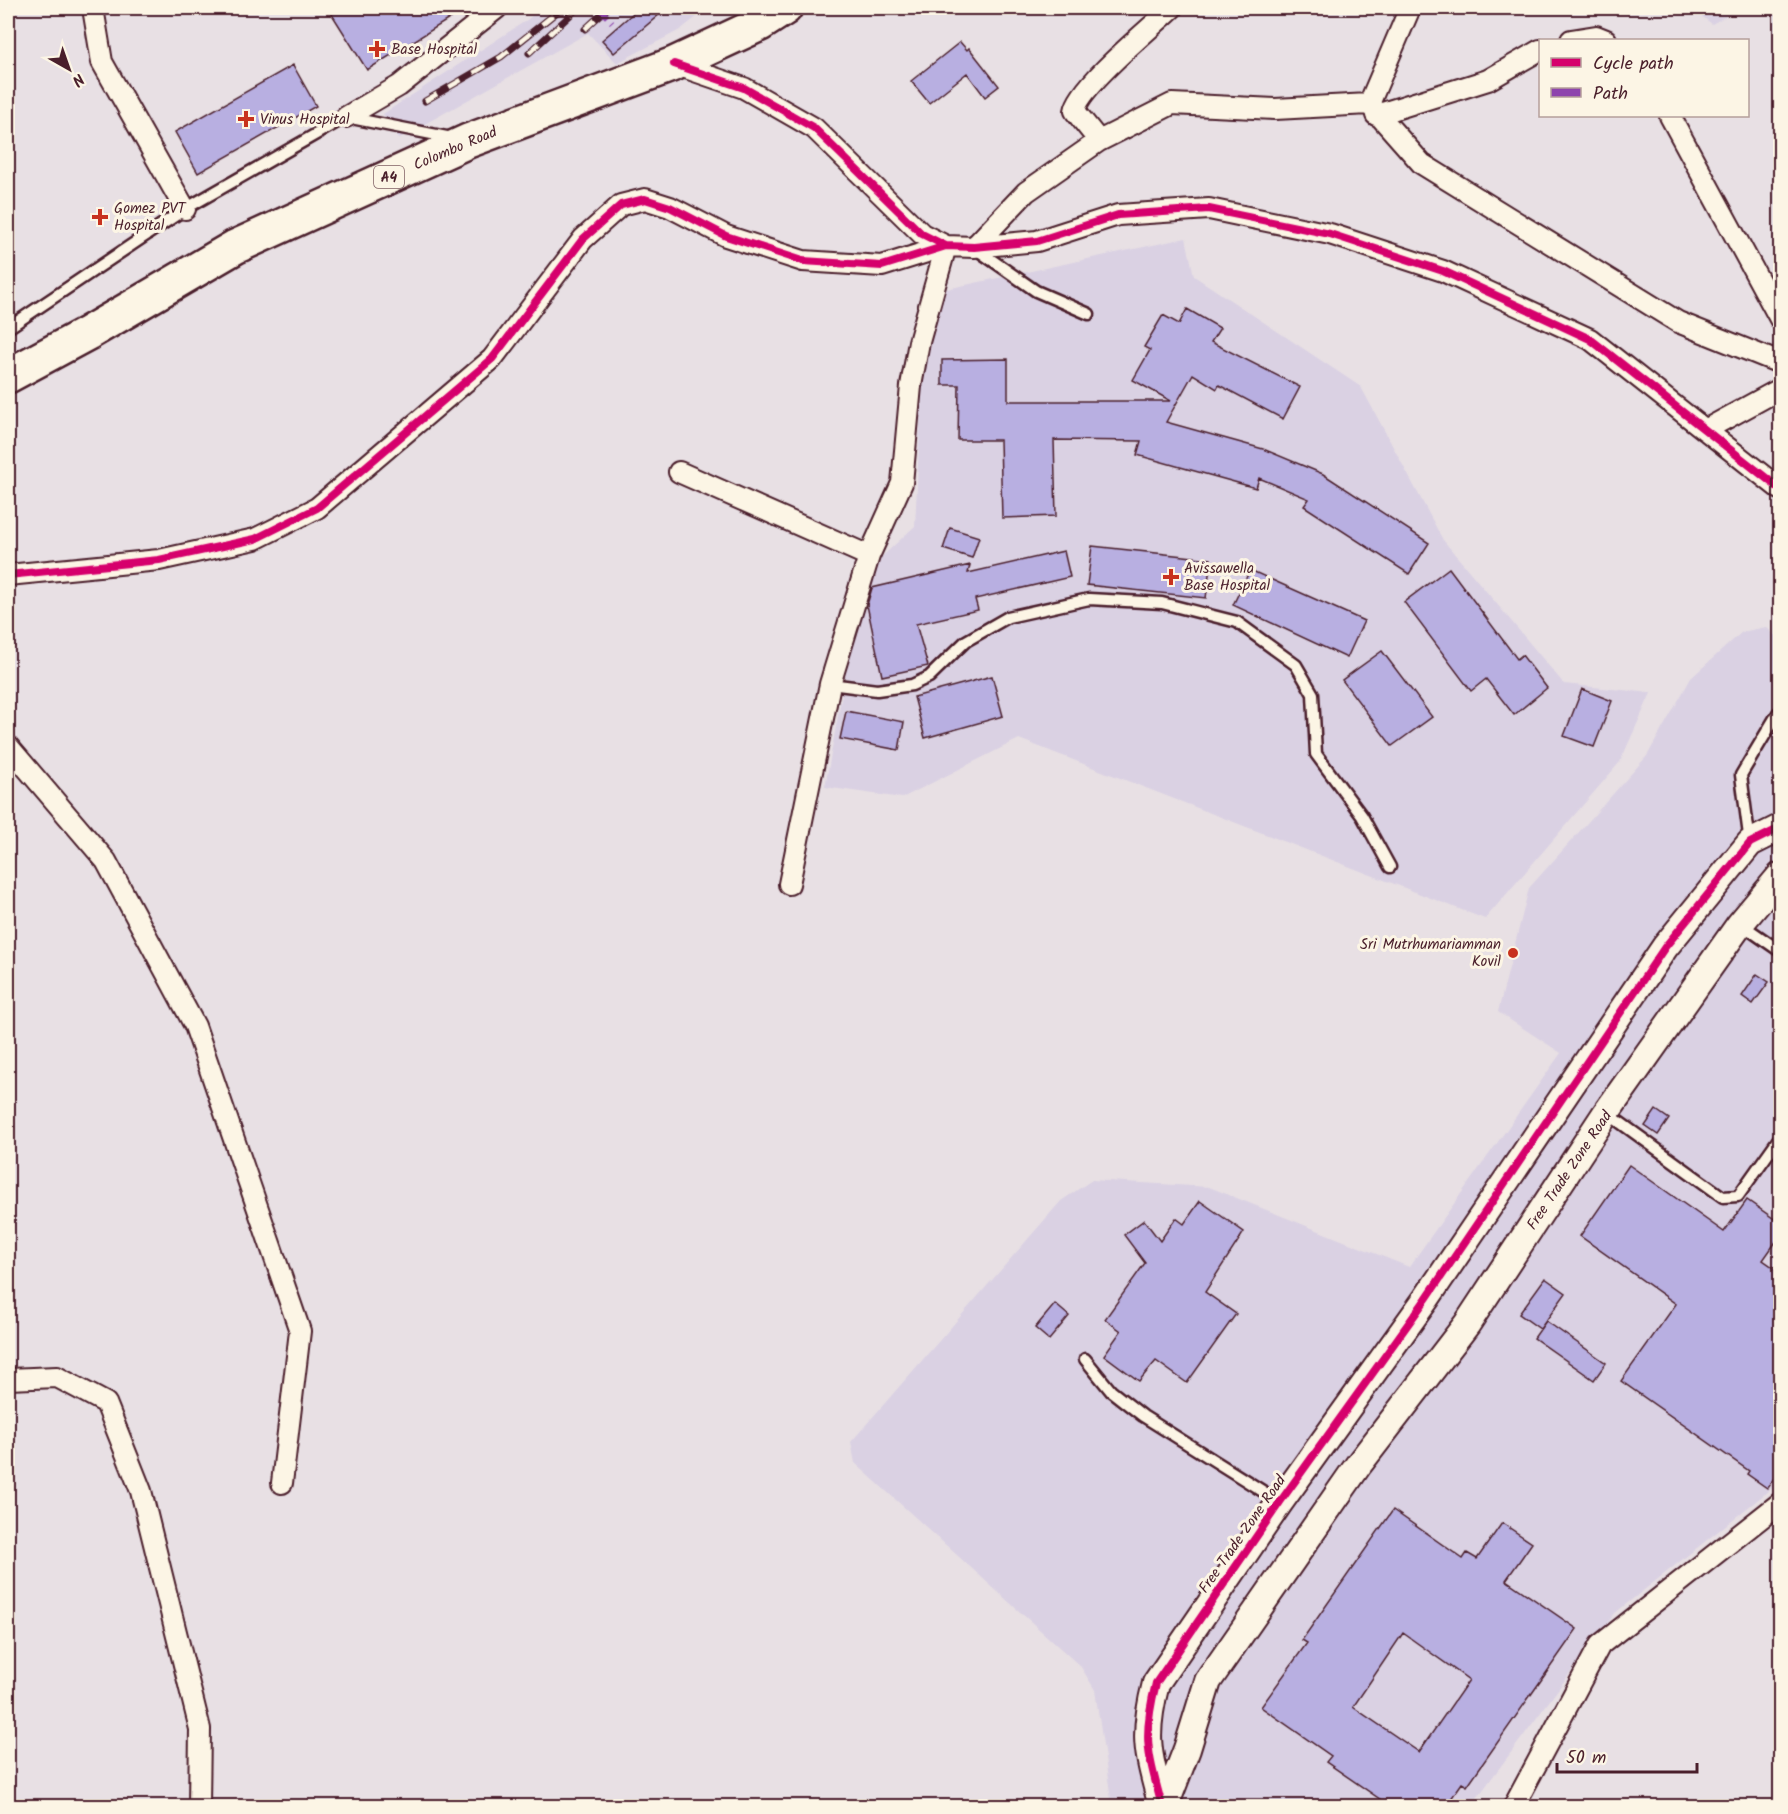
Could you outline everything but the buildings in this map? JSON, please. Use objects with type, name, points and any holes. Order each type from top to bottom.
[{"type":"highway","name":"Colombo Road","points":[[8,376],[88,333],[235,248],[468,141],[674,64],[760,24],[785,8]]},
{"type":"street","points":[[93,8],[102,62],[185,209]]},
{"type":"street","points":[[346,117],[399,86],[496,8]]},
{"type":"street","points":[[1099,141],[1075,111],[1076,102],[1098,76],[1172,8]]},
{"type":"street","points":[[1373,110],[1410,8]]},
{"type":"street","points":[[1577,39],[1596,36],[1604,39]]},
{"type":"street","points":[[974,247],[1026,192],[1099,141],[1172,104],[1275,109],[1373,110],[1488,80],[1539,51]]},
{"type":"street","points":[[674,64],[744,88],[814,128],[922,234],[946,246]]},
{"type":"street","points":[[1373,110],[1422,164],[1678,322],[1780,363]]},
{"type":"street","points":[[1671,117],[1780,319]]},
{"type":"street","points":[[8,575],[159,560],[255,539],[317,508],[492,359],[583,239],[621,205],[645,199],[670,207],[726,236],[803,261],[882,266],[946,246],[974,247],[1036,241],[1118,215],[1209,209],[1330,234],[1443,271],[1590,339],[1780,489]]},
{"type":"street","points":[[789,884],[830,684],[869,556],[902,483],[911,386],[919,342],[946,246]]},
{"type":"street","points":[[1705,430],[1780,389]]},
{"type":"street","points":[[679,472],[869,556]]},
{"type":"street","points":[[8,746],[106,861],[195,1026],[300,1331],[282,1483]]},
{"type":"street","points":[[1750,843],[1780,828]]},
{"type":"street","name":"Free Trade Zone Road","points":[[1164,1806],[1146,1746],[1148,1716],[1156,1683],[1280,1502],[1426,1299],[1665,947],[1750,843]]},
{"type":"street","name":"Free Trade Zone Road","points":[[1164,1806],[1187,1749],[1208,1681],[1359,1464],[1467,1324],[1606,1113],[1740,924],[1780,876]]},
{"type":"street","points":[[8,1379],[57,1377],[106,1403],[141,1491],[200,1729],[199,1806]]},
{"type":"street","points":[[1514,1806],[1600,1646],[1780,1503]]},
{"type":"lane","points":[[8,328],[185,209],[346,117],[468,141]]},
{"type":"lane","points":[[974,247],[1036,291],[1089,314]]},
{"type":"lane","points":[[830,684],[877,690],[912,686],[929,677],[966,641],[1008,617],[1089,599],[1162,603],[1237,622],[1296,665],[1312,694],[1316,754],[1362,816],[1390,867]]},
{"type":"lane","points":[[1750,843],[1741,775],[1778,713]]},
{"type":"lane","points":[[1740,924],[1780,951]]},
{"type":"lane","points":[[1606,1113],[1723,1197],[1738,1196],[1780,1140]]},
{"type":"lane","points":[[1084,1359],[1111,1391],[1143,1416],[1280,1502]]},
{"type":"shaded area","points":[[541,8],[708,8],[680,30],[617,63],[588,33],[398,139],[383,114],[527,20]]},
{"type":"shaded area","points":[[1691,8],[1740,8],[1712,24]]},
{"type":"shaded area","name":"Avissawella Base Hospital","points":[[1186,238],[1194,276],[1361,387],[1443,540],[1564,684],[1651,693],[1620,762],[1485,919],[1019,739],[902,798],[825,787],[861,589],[873,565],[915,526],[922,386],[942,290]]},
{"type":"shaded area","points":[[1766,627],[1780,640],[1780,1482],[1615,1613],[1471,1806],[1112,1806],[1095,1690],[1081,1667],[855,1463],[851,1442],[1061,1201],[1092,1180],[1209,1187],[1409,1267],[1561,1053],[1498,1012],[1529,888],[1647,756],[1691,678],[1742,632]]},
{"type":"railway","points":[[425,101],[501,57],[562,8]]},
{"type":"railway","points":[[529,53],[578,8]]},
{"type":"railway","points":[[585,29],[608,8]]},
{"type":"marked path","points":[[599,8],[612,22]]},
{"type":"cycle path","points":[[674,64],[744,88],[814,128],[922,234],[946,246],[974,247],[1037,241],[1118,215],[1209,209],[1330,234],[1443,271],[1590,339],[1780,489]]},
{"type":"cycle path","points":[[8,575],[159,560],[255,539],[317,508],[492,359],[583,239],[621,205],[645,199],[670,207],[726,236],[803,261],[882,266],[946,246]]},
{"type":"cycle path","points":[[1162,1806],[1148,1745],[1149,1718],[1156,1683],[1280,1502],[1426,1299],[1665,947],[1750,843],[1780,828]]},
{"type":"place","name":"Base Hospital","points":[[377,49]]},
{"type":"place","name":"Vinus Hospital","points":[[246,119]]},
{"type":"place","name":"Gomez PVT Hospital","points":[[100,217]]},
{"type":"place","name":"Avissawella Base Hospital","points":[[1171,577]]},
{"type":"place","name":"Sri Mutrhumariamman Kovil","points":[[1513,953]]}]
